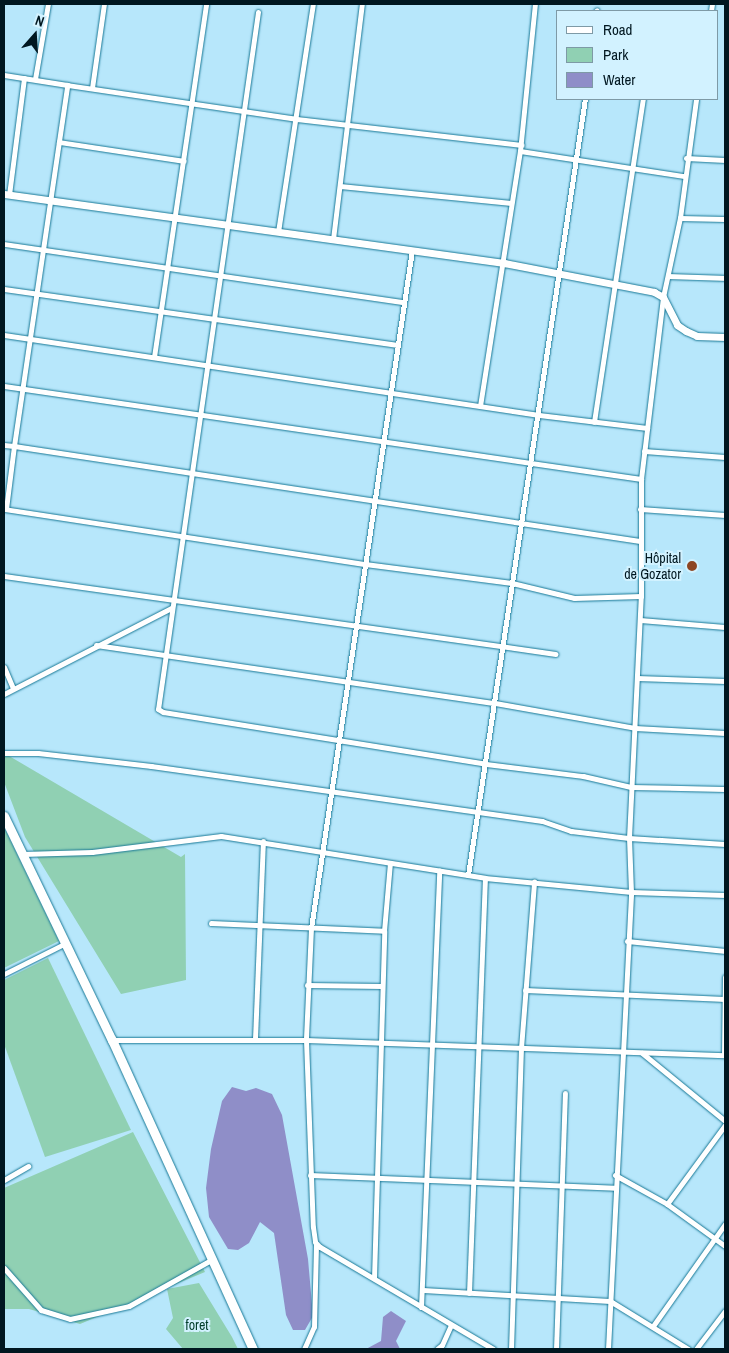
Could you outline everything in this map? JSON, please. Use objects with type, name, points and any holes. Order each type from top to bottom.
[{"type":"highway","points":[[4,816],[64,944],[112,1040],[253,1349]]},
{"type":"street","points":[[35,79],[48,4]]},
{"type":"street","points":[[92,88],[104,4]]},
{"type":"street","points":[[154,357],[193,103],[206,4]]},
{"type":"street","points":[[278,232],[297,119],[313,4]]},
{"type":"street","points":[[333,239],[362,4]]},
{"type":"street","points":[[480,406],[504,263],[520,148],[535,4]]},
{"type":"street","points":[[258,12],[220,275],[216,319],[207,365],[174,598],[156,703],[163,712],[486,764],[582,776],[631,787],[725,789]]},
{"type":"street","points":[[4,75],[297,119],[520,148],[577,161],[684,176]]},
{"type":"street","points":[[24,78],[6,195],[504,263],[614,286],[654,292],[663,297],[677,325],[686,331],[697,336],[725,337]]},
{"type":"street","points":[[67,85],[38,294],[5,509],[365,564],[512,583],[574,598],[641,596]]},
{"type":"street","points":[[468,875],[479,813],[585,100]]},
{"type":"street","points":[[594,422],[634,169],[643,100]]},
{"type":"street","points":[[608,1349],[623,994],[631,892],[629,838],[641,596],[641,479],[663,297],[670,276],[680,218],[686,158],[696,100]]},
{"type":"street","points":[[59,142],[184,161]]},
{"type":"street","points":[[686,158],[725,160]]},
{"type":"street","points":[[340,186],[511,203]]},
{"type":"street","points":[[680,218],[725,220]]},
{"type":"street","points":[[4,244],[403,302]]},
{"type":"street","points":[[304,1349],[314,1327],[316,1244],[310,1175],[306,1040],[311,928],[324,851],[354,626],[375,501],[396,345],[412,250]]},
{"type":"street","points":[[670,276],[725,278]]},
{"type":"street","points":[[4,289],[396,345]]},
{"type":"street","points":[[4,335],[390,391],[539,415],[647,428]]},
{"type":"street","points":[[4,386],[641,479]]},
{"type":"street","points":[[4,445],[375,501],[522,520],[640,541]]},
{"type":"street","points":[[644,451],[725,457]]},
{"type":"street","points":[[640,509],[725,515]]},
{"type":"street","points":[[4,576],[174,598],[354,626],[556,654]]},
{"type":"street","points":[[4,694],[171,608]]},
{"type":"street","points":[[640,620],[725,627]]},
{"type":"street","points":[[96,645],[347,684],[495,703],[635,728],[725,733]]},
{"type":"street","points":[[4,667],[13,688]]},
{"type":"street","points":[[637,678],[725,681]]},
{"type":"street","points":[[4,752],[98,759],[542,821],[572,830],[629,838],[725,844]]},
{"type":"street","points":[[22,854],[92,852],[221,836],[263,841],[485,878],[631,892],[725,895]]},
{"type":"street","points":[[255,1039],[258,926],[263,841]]},
{"type":"street","points":[[374,1278],[375,1178],[384,931],[390,863]]},
{"type":"street","points":[[421,1307],[427,1181],[430,1045],[439,870]]},
{"type":"street","points":[[469,1293],[476,1047],[485,878]]},
{"type":"street","points":[[511,1349],[521,1048],[534,882]]},
{"type":"street","points":[[210,923],[384,931]]},
{"type":"street","points":[[627,940],[725,951]]},
{"type":"street","points":[[4,974],[64,944]]},
{"type":"street","points":[[112,1040],[306,1040],[725,1055],[725,977]]},
{"type":"street","points":[[307,985],[382,986]]},
{"type":"street","points":[[525,990],[725,999]]},
{"type":"street","points":[[642,1052],[725,1121]]},
{"type":"street","points":[[556,1349],[565,1093]]},
{"type":"street","points":[[666,1204],[725,1125]]},
{"type":"street","points":[[4,1180],[28,1166]]},
{"type":"street","points":[[310,1175],[615,1188]]},
{"type":"street","points":[[615,1175],[666,1204],[725,1246]]},
{"type":"street","points":[[653,1326],[725,1224]]},
{"type":"street","points":[[316,1244],[493,1349]]},
{"type":"street","points":[[4,1268],[41,1310],[70,1319],[129,1306],[211,1260]]},
{"type":"street","points":[[423,1290],[610,1301],[688,1349]]},
{"type":"street","points":[[696,1349],[725,1311]]},
{"type":"street","points":[[437,1349],[442,1345],[451,1325]]},
{"type":"green space","points":[[4,753],[181,857],[185,854],[186,980],[121,994],[25,837],[4,782]]},
{"type":"green space","points":[[4,827],[59,941],[4,968]]},
{"type":"green space","points":[[48,958],[131,1130],[45,1157],[4,1044],[4,980]]},
{"type":"green space","points":[[133,1132],[205,1272],[80,1324],[29,1309],[4,1309],[4,1188]]},
{"type":"green space","name":"foret","points":[[199,1283],[238,1349],[183,1349],[166,1329],[173,1318],[167,1289]]},
{"type":"water","points":[[232,1087],[246,1091],[256,1088],[272,1094],[282,1115],[308,1259],[313,1316],[305,1330],[293,1330],[286,1315],[274,1233],[260,1222],[249,1243],[238,1250],[228,1249],[209,1217],[206,1188],[211,1149],[222,1101]]},
{"type":"water","points":[[391,1311],[406,1321],[396,1341],[400,1349],[366,1349],[381,1341],[383,1317]]},
{"type":"place","name":"Hôpital de Gozator","points":[[692,566]]}]
